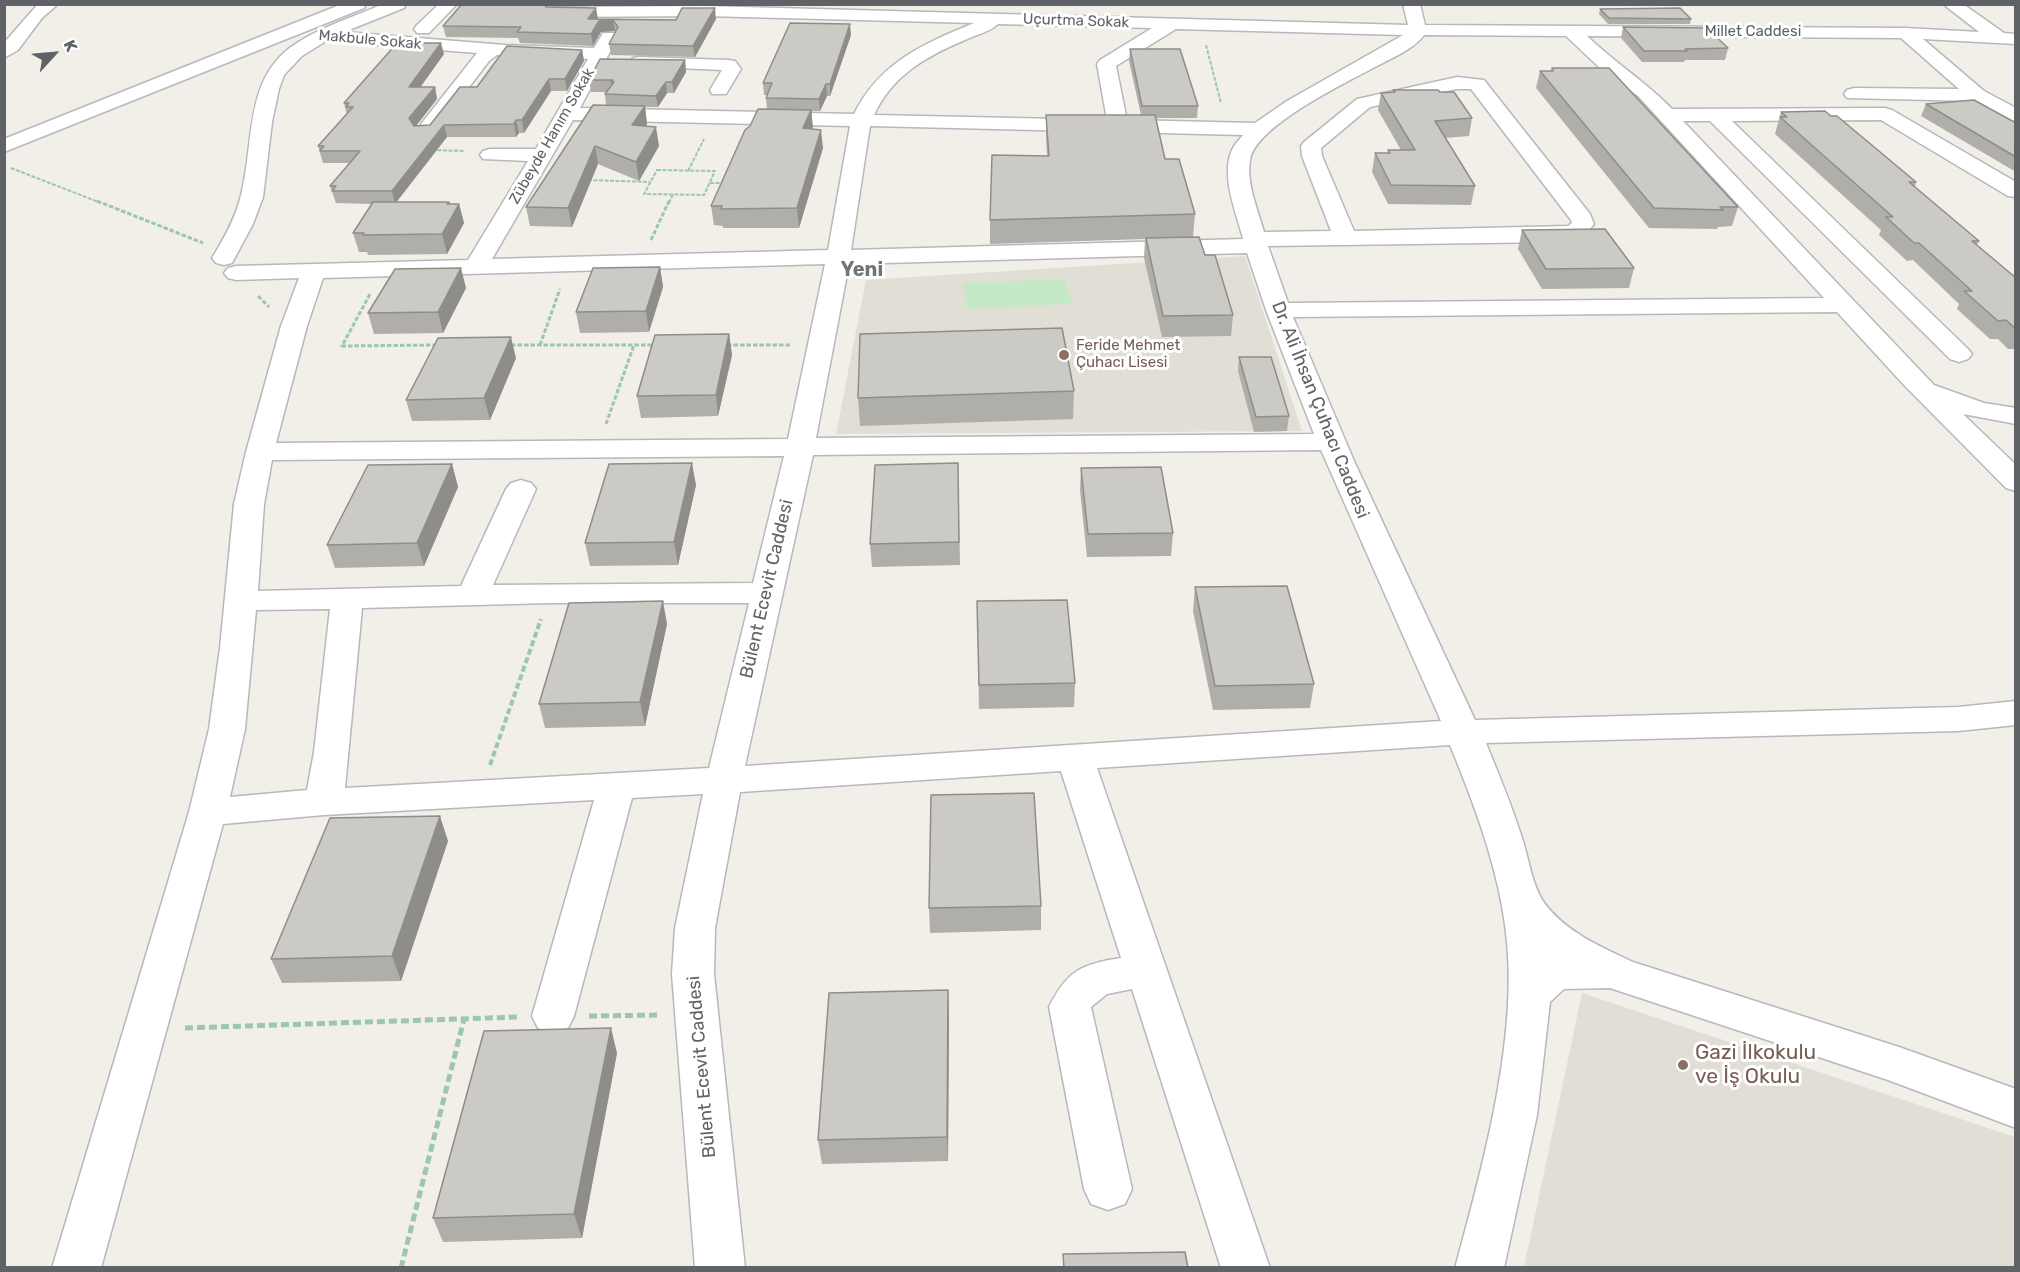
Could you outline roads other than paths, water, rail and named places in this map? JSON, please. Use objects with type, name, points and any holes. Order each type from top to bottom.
[{"type":"street","points":[[4,53],[22,35],[34,14],[50,4]]},
{"type":"street","points":[[4,146],[358,4]]},
{"type":"street","points":[[398,4],[322,36],[283,63],[266,99],[255,185],[230,266],[313,272],[838,259],[1345,237],[1556,235],[1575,232],[1583,224],[1582,219],[1477,84],[1457,83],[1364,103],[1311,146],[1312,156],[1345,237]]},
{"type":"street","points":[[423,29],[449,4]]},
{"type":"street","points":[[1118,126],[1106,64],[1206,4]]},
{"type":"street","points":[[1951,4],[2007,38]]},
{"type":"street","name":"Uçurtma Sokak","points":[[554,12],[627,7],[703,15],[801,9],[1013,11],[1199,25],[1415,17]]},
{"type":"street","name":"Zübeyde Hanım Sokak","points":[[476,268],[627,7]]},
{"type":"street","name":"Bülent Ecevit Caddesi","points":[[720,1268],[693,974],[695,928],[724,780],[800,448],[838,259],[861,121],[873,94],[900,68],[937,45],[1013,11]]},
{"type":"street","name":"Millet Caddesi","points":[[1415,17],[1574,33],[1905,33],[2007,38]]},
{"type":"street","name":"Dr. Ali İhsan Çuhacı Caddesi","points":[[1415,17],[1409,40],[1282,113],[1259,129],[1242,148],[1239,177],[1255,242],[1278,310],[1330,442],[1462,732],[1490,800],[1515,887],[1528,946],[1528,1003],[1524,1056],[1505,1168],[1479,1268]]},
{"type":"street","name":"Makbule Sokak","points":[[284,33],[597,58],[729,65],[732,69],[719,90]]},
{"type":"street","points":[[1574,33],[1607,65],[1645,92],[1667,104],[1714,114],[1885,114],[2016,191]]},
{"type":"street","points":[[1905,33],[1977,95],[2016,116]]},
{"type":"street","points":[[424,132],[483,57],[494,50]]},
{"type":"street","points":[[1834,94],[1977,95]]},
{"type":"street","points":[[1667,104],[1843,305],[1912,379],[2016,482]]},
{"type":"street","points":[[567,114],[1259,129]]},
{"type":"street","points":[[1714,114],[1959,354]]},
{"type":"street","points":[[490,155],[542,155]]},
{"type":"street","points":[[76,1268],[208,812],[227,729],[242,601],[249,504],[260,452],[294,326],[313,272]]},
{"type":"street","points":[[1278,310],[1843,305]]},
{"type":"street","points":[[1912,379],[1958,404],[1978,410],[2016,416]]},
{"type":"street","points":[[260,452],[1330,442]]},
{"type":"street","points":[[473,595],[521,489]]},
{"type":"street","points":[[242,601],[551,593],[766,593]]},
{"type":"street","points":[[324,802],[332,752],[346,598]]},
{"type":"street","points":[[208,812],[324,802],[724,780],[1462,732],[1958,719],[2016,713]]},
{"type":"street","points":[[1076,757],[1246,1268]]},
{"type":"street","points":[[553,1016],[617,786]]},
{"type":"street","name":"Dr. Ali İhsan Çuhacı Caddesi","points":[[1515,887],[1529,914],[1546,932],[1578,955],[1619,974],[1899,1065],[2016,1109]]},
{"type":"street","points":[[1528,1003],[1538,986],[1551,976],[1591,970],[1619,974]]},
{"type":"street","points":[[1108,1189],[1070,1007],[1075,994],[1085,984],[1100,978],[1146,971]]},
{"type":"place","name":"Feride Mehmet Çuhacı Lisesi","points":[[1064,355]]},
{"type":"place","name":"Gazi İlkokulu ve İş Okulu","points":[[1683,1065]]},
{"type":"district","name":"Yeni","points":[[862,270]]}]
